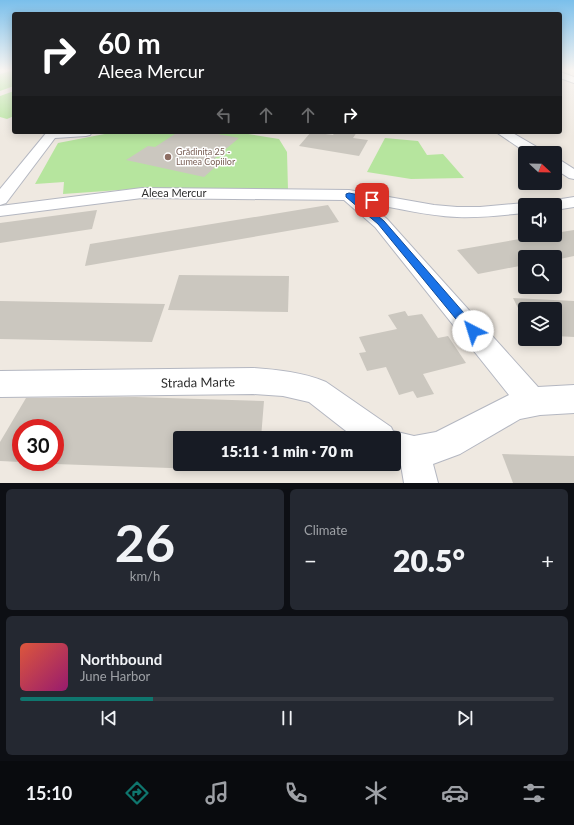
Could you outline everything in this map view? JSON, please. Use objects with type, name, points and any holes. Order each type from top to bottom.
[{"type":"street","points":[[0,200],[51,135],[63,134]]},
{"type":"street","points":[[505,134],[525,146]]},
{"type":"street","points":[[562,167],[574,175]]},
{"type":"street","name":"Aleea Mercur","points":[[0,212],[69,201],[142,193],[349,195],[434,210],[480,212],[518,209]]},
{"type":"street","points":[[349,195],[381,223],[532,402]]},
{"type":"street","points":[[562,204],[574,202]]},
{"type":"street","name":"Strada Marte","points":[[0,384],[253,381],[284,382],[316,391],[370,431]]},
{"type":"street","points":[[404,449],[426,451],[437,447],[468,433],[509,410],[532,402],[574,399]]},
{"type":"street","points":[[404,449],[421,483]]},
{"type":"green space","points":[[12,93],[12,117],[7,119],[0,117],[0,96]]},
{"type":"green space","points":[[105,134],[248,134],[279,139],[287,152],[288,190],[148,188],[63,194],[64,182],[35,184],[58,143]]},
{"type":"green space","points":[[385,138],[418,141],[427,155],[443,154],[464,178],[411,179],[367,172]]},
{"type":"building","name":"Grădinița 25 - Lumea Copiilor","points":[[175,134],[218,134],[239,138],[214,159],[223,160],[204,177],[126,160],[148,146],[155,147]]},
{"type":"building","points":[[309,134],[356,134],[353,138],[368,140],[359,156],[299,146]]},
{"type":"building","points":[[328,205],[339,222],[85,266],[90,244]]},
{"type":"building","points":[[97,210],[92,229],[0,243],[0,223]]},
{"type":"building","points":[[574,230],[574,256],[562,259],[562,250],[518,250],[518,266],[478,274],[457,250],[518,239],[518,242],[562,242],[562,232]]},
{"type":"building","points":[[179,275],[289,276],[288,312],[168,310]]},
{"type":"building","points":[[513,298],[574,301],[574,337],[562,336],[562,302],[518,302],[518,308]]},
{"type":"building","points":[[0,301],[165,304],[152,342],[0,339]]},
{"type":"building","points":[[405,311],[408,316],[422,314],[438,338],[448,336],[466,363],[423,374],[434,394],[417,398],[413,391],[399,395],[386,367],[367,371],[359,353],[366,352],[359,337],[397,329],[388,315]]},
{"type":"building","points":[[135,397],[264,401],[262,431],[173,431],[173,468],[64,464],[64,419],[14,419],[26,398]]},
{"type":"building","points":[[12,422],[12,462],[0,461],[0,442]]},
{"type":"building","points":[[502,454],[574,456],[574,483],[513,483]]},
{"type":"place","name":"Grădinița 25 - Lumea Copiilor","points":[[168,157]]},
{"type":"route","points":[[372,200],[349,195],[381,223],[473,331]]}]
